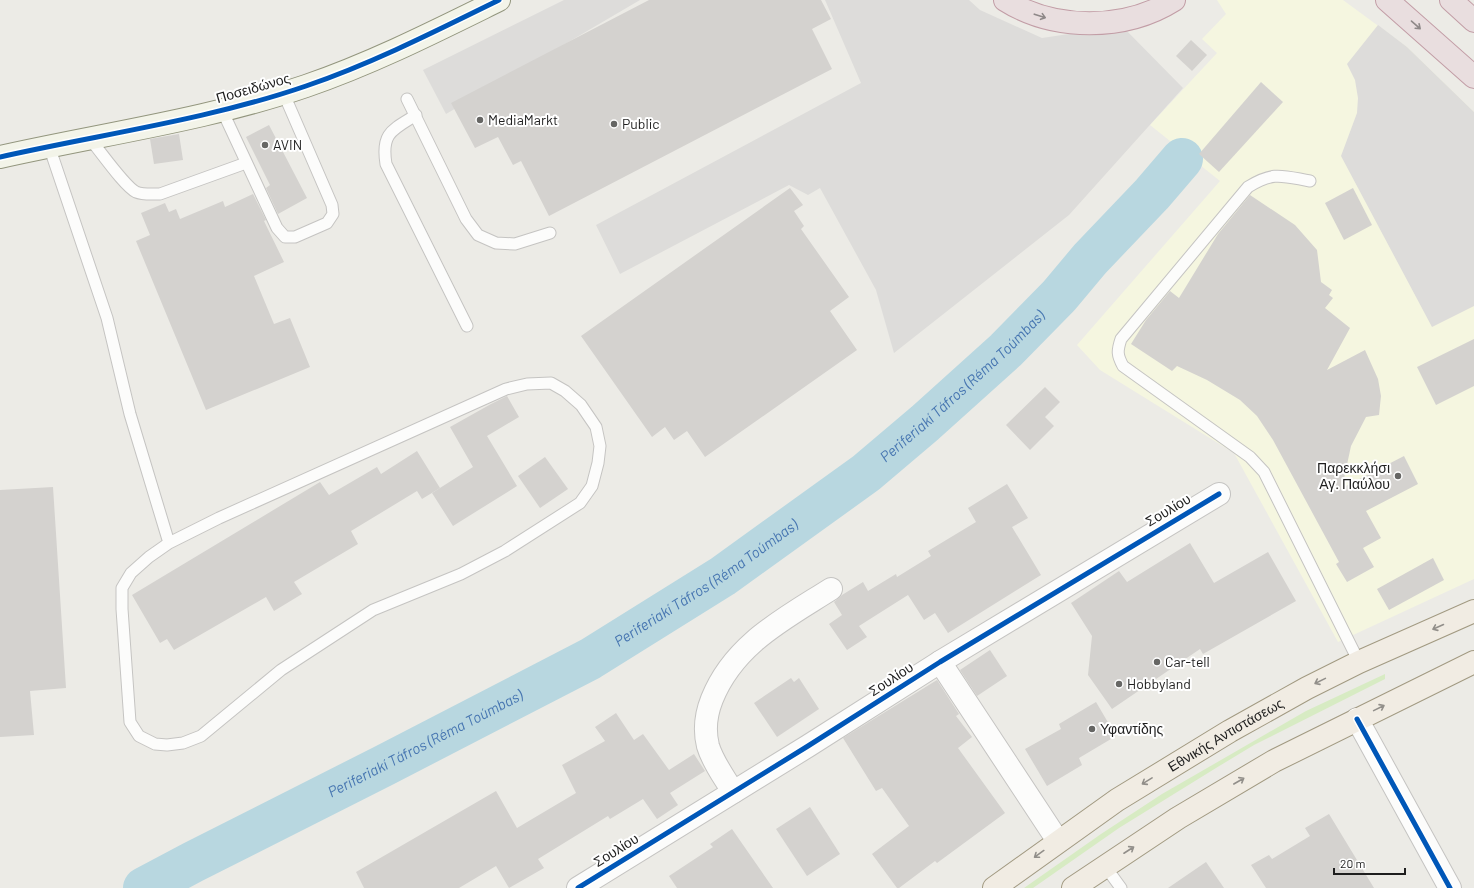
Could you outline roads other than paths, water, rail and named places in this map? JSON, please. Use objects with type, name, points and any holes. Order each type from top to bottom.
[{"type":"highway","points":[[1005,0],[1018,8],[1043,18],[1071,22],[1096,23],[1124,20],[1165,6],[1174,0]]},
{"type":"highway","points":[[1386,0],[1474,77]]},
{"type":"highway","points":[[1451,0],[1474,21]]},
{"type":"main road","name":"Εθνικής Αντιστάσεως","points":[[994,888],[1117,800],[1224,735],[1307,688],[1359,662],[1474,611]]},
{"type":"main road","points":[[1073,888],[1178,818],[1274,761],[1474,662]]},
{"type":"street","name":"Ποσειδώνος","points":[[0,157],[222,110],[306,86],[418,41],[499,0]]},
{"type":"street","name":"Σουλίου","points":[[578,888],[940,662],[1219,494]]},
{"type":"street","points":[[733,792],[712,755],[706,733],[707,713],[716,688],[732,662],[751,643],[762,634],[831,589]]},
{"type":"street","points":[[940,662],[1058,841]]},
{"type":"street","points":[[1357,719],[1450,888]]},
{"type":"lane","points":[[222,110],[277,228],[285,237],[295,237],[327,223],[333,214],[332,204],[283,92]]},
{"type":"lane","points":[[407,99],[466,218],[478,235],[496,243],[515,244],[550,233]]},
{"type":"lane","points":[[416,115],[393,129],[388,135],[385,154],[386,164],[467,326]]},
{"type":"lane","points":[[90,138],[126,184],[136,192],[147,194],[160,194],[246,163]]},
{"type":"lane","points":[[49,146],[107,318],[130,414],[169,543]]},
{"type":"lane","points":[[1310,181],[1277,176],[1267,177],[1248,187],[1121,339],[1117,350],[1119,359],[1123,366],[1250,457],[1264,472],[1359,662]]},
{"type":"lane","points":[[550,383],[565,390],[581,405],[596,427],[600,446],[598,463],[592,486],[580,503],[505,551],[461,574],[373,610],[281,670],[201,736],[183,743],[167,745],[155,744],[139,736],[130,722],[122,610],[122,588],[131,573],[149,557],[169,543],[218,518],[506,389],[527,384],[550,383]]},
{"type":"lane","points":[[1105,866],[1121,888]]},
{"type":"waterway","name":"Periferiakí Táfros (Réma Toúmbas)","points":[[144,888],[590,659],[723,576],[866,473],[925,423],[1006,350],[1059,296],[1090,259],[1152,194],[1182,159]]},
{"type":"place","name":"MediaMarkt","points":[[480,120]]},
{"type":"place","name":"Public","points":[[614,124]]},
{"type":"place","name":"AVIN","points":[[265,145]]},
{"type":"place","name":"Παρεκκλήσι Αγ. Παύλου","points":[[1398,476]]},
{"type":"place","name":"Car-tell","points":[[1157,662]]},
{"type":"place","name":"Hobbyland","points":[[1119,684]]},
{"type":"place","name":"Υφαντίδης","points":[[1092,729]]}]
